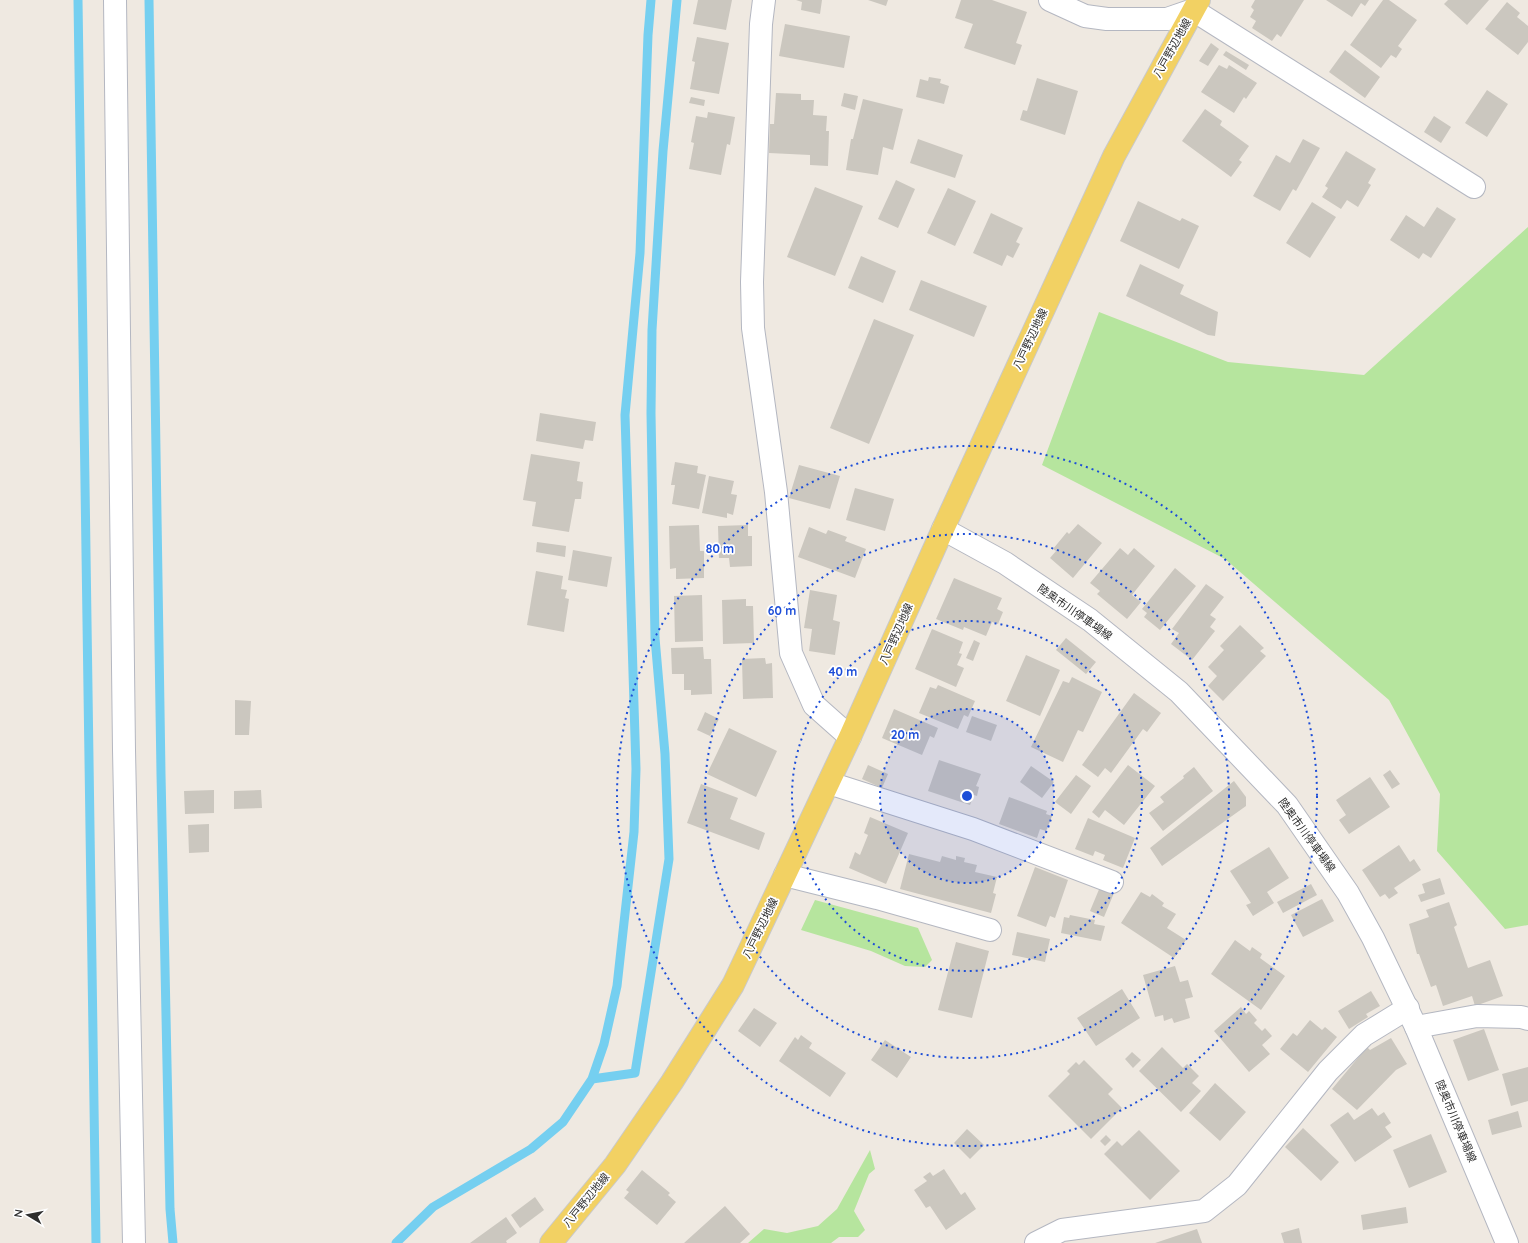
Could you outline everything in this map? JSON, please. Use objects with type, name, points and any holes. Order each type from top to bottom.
[{"type":"main road","name":"八戸野辺地線","points":[[551,1243],[615,1165],[672,1082],[733,985],[829,783],[943,529],[1114,156],[1196,5]]},
{"type":"street","points":[[115,0],[125,766],[134,1243]]},
{"type":"street","points":[[764,0],[761,24],[752,274],[753,328],[776,492],[791,653],[814,705],[850,737]]},
{"type":"street","points":[[1050,0],[1085,16],[1107,19],[1167,19],[1196,5],[1474,187]]},
{"type":"street","name":"陸奥市川停車場線","points":[[943,529],[1005,563],[1090,620],[1179,692],[1287,806],[1348,893],[1373,938],[1412,1018],[1507,1243]]},
{"type":"street","points":[[829,783],[973,829],[1112,882]]},
{"type":"street","points":[[785,875],[877,898],[990,930]]},
{"type":"street","points":[[1036,1243],[1062,1230],[1204,1211],[1237,1184],[1328,1071],[1364,1035],[1412,1018],[1477,1016],[1521,1017],[1528,1019]]},
{"type":"green space","points":[[1528,227],[1528,925],[1505,929],[1437,851],[1440,794],[1389,700],[1225,559],[1042,465],[1099,312],[1228,362],[1364,375]]},
{"type":"green space","points":[[815,900],[918,928],[932,960],[925,967],[905,966],[871,951],[801,930]]},
{"type":"green space","points":[[870,1150],[875,1169],[869,1174],[854,1211],[865,1230],[858,1237],[839,1237],[831,1243],[748,1243],[764,1229],[787,1233],[818,1226],[837,1209]]},
{"type":"building","points":[[698,0],[732,0],[726,30],[693,24]]},
{"type":"building","points":[[796,0],[822,0],[820,14],[801,10],[802,2]]},
{"type":"building","points":[[868,0],[888,0],[886,6]]},
{"type":"building","points":[[961,0],[992,0],[1027,12],[1016,43],[1022,45],[1015,65],[964,48],[973,24],[955,18]]},
{"type":"building","points":[[1255,0],[1304,0],[1281,37],[1277,34],[1272,41],[1252,28],[1256,21],[1250,17],[1254,10],[1251,7]]},
{"type":"building","points":[[1326,0],[1369,0],[1365,6],[1361,3],[1352,17]]},
{"type":"building","points":[[1383,0],[1389,0],[1417,20],[1398,46],[1402,49],[1396,58],[1391,55],[1381,68],[1350,45]]},
{"type":"building","points":[[1448,0],[1489,0],[1467,25],[1444,4]]},
{"type":"building","points":[[1507,2],[1520,13],[1517,17],[1528,26],[1528,42],[1518,55],[1485,29]]},
{"type":"building","points":[[785,24],[850,36],[844,68],[779,56]]},
{"type":"building","points":[[697,37],[729,43],[719,94],[690,89],[695,62],[692,61]]},
{"type":"building","points":[[1211,43],[1219,49],[1208,66],[1199,61]]},
{"type":"building","points":[[1345,50],[1380,77],[1365,98],[1329,72]]},
{"type":"building","points":[[1226,51],[1249,65],[1246,70],[1223,55]]},
{"type":"building","points":[[1219,65],[1227,69],[1229,65],[1257,83],[1246,99],[1244,97],[1234,113],[1201,92]]},
{"type":"building","points":[[929,77],[941,79],[940,83],[949,86],[944,104],[916,97],[920,79],[928,81]]},
{"type":"building","points":[[1037,78],[1078,91],[1065,135],[1020,120],[1023,110],[1027,111]]},
{"type":"building","points":[[1487,90],[1508,104],[1487,137],[1465,123]]},
{"type":"building","points":[[776,93],[801,94],[801,100],[814,100],[813,115],[827,116],[826,131],[829,131],[828,166],[810,165],[810,155],[769,153],[770,124],[774,124]]},
{"type":"building","points":[[844,93],[858,96],[855,110],[841,106]]},
{"type":"building","points":[[691,97],[705,100],[704,106],[689,103]]},
{"type":"building","points":[[863,99],[903,109],[893,150],[883,147],[878,175],[846,170],[851,139],[853,139]]},
{"type":"building","points":[[1205,109],[1222,121],[1220,125],[1249,146],[1239,160],[1242,162],[1231,177],[1182,141]]},
{"type":"building","points":[[708,112],[735,117],[730,145],[727,144],[721,175],[689,169],[694,143],[691,142],[696,116],[707,118]]},
{"type":"building","points":[[1434,116],[1451,127],[1441,143],[1424,132]]},
{"type":"building","points":[[918,139],[963,155],[955,178],[910,163]]},
{"type":"building","points":[[1303,139],[1320,148],[1296,191],[1293,189],[1280,211],[1253,196],[1276,155],[1290,163]]},
{"type":"building","points":[[1346,151],[1376,169],[1368,183],[1371,185],[1358,207],[1347,200],[1341,209],[1322,197],[1328,188],[1325,186]]},
{"type":"building","points":[[896,180],[915,189],[898,228],[878,219]]},
{"type":"building","points":[[815,187],[863,206],[835,276],[787,257]]},
{"type":"building","points":[[948,188],[976,201],[955,246],[927,233]]},
{"type":"building","points":[[1138,201],[1180,221],[1182,218],[1199,226],[1179,269],[1120,241]]},
{"type":"building","points":[[1312,202],[1336,217],[1310,258],[1286,243]]},
{"type":"building","points":[[1437,207],[1456,219],[1431,258],[1423,253],[1419,259],[1390,240],[1406,215],[1424,227]]},
{"type":"building","points":[[991,213],[1023,228],[1016,242],[1020,244],[1013,258],[1007,255],[1002,266],[973,253]]},
{"type":"building","points":[[861,256],[896,271],[883,303],[848,288]]},
{"type":"building","points":[[1140,264],[1184,285],[1180,294],[1218,312],[1215,336],[1208,335],[1126,296]]},
{"type":"building","points":[[921,280],[987,306],[974,337],[909,310]]},
{"type":"building","points":[[874,319],[914,335],[869,444],[830,428]]},
{"type":"building","points":[[540,413],[596,422],[593,441],[585,440],[583,449],[536,441]]},
{"type":"building","points":[[531,454],[580,462],[577,481],[583,482],[581,499],[575,499],[569,532],[532,526],[536,502],[523,500]]},
{"type":"building","points":[[675,462],[698,466],[697,473],[706,475],[699,509],[672,504],[675,485],[671,485]]},
{"type":"building","points":[[799,465],[840,476],[830,509],[789,498]]},
{"type":"building","points":[[709,476],[734,481],[731,494],[737,495],[733,515],[727,513],[727,518],[702,513]]},
{"type":"building","points":[[855,488],[894,499],[885,531],[846,520]]},
{"type":"building","points":[[1078,524],[1102,543],[1073,578],[1050,558],[1056,551],[1053,549],[1067,532],[1069,534]]},
{"type":"building","points":[[699,525],[700,551],[704,551],[704,578],[676,579],[676,568],[670,569],[669,526]]},
{"type":"building","points":[[748,525],[748,536],[752,536],[752,566],[730,567],[729,558],[719,558],[718,526]]},
{"type":"building","points":[[809,527],[826,534],[828,530],[847,537],[845,541],[866,549],[855,578],[798,557]]},
{"type":"building","points":[[537,542],[566,546],[565,557],[536,552]]},
{"type":"building","points":[[1120,548],[1128,555],[1134,548],[1155,566],[1132,595],[1141,602],[1127,619],[1097,594],[1100,591],[1090,583]]},
{"type":"building","points":[[573,550],[612,557],[607,587],[568,580]]},
{"type":"building","points":[[1175,568],[1196,586],[1160,630],[1144,617],[1147,613],[1142,609]]},
{"type":"building","points":[[536,571],[563,576],[561,589],[567,590],[565,598],[569,599],[564,632],[527,625]]},
{"type":"building","points":[[954,578],[1002,598],[997,609],[1003,612],[998,624],[992,622],[986,636],[964,627],[963,630],[936,619]]},
{"type":"building","points":[[1206,584],[1224,597],[1210,615],[1216,619],[1210,627],[1215,631],[1192,660],[1171,644],[1179,633],[1172,629]]},
{"type":"building","points":[[810,590],[837,595],[833,620],[840,622],[835,655],[809,651],[812,629],[804,628]]},
{"type":"building","points":[[702,595],[703,641],[675,642],[674,596]]},
{"type":"building","points":[[746,599],[746,606],[753,606],[754,643],[723,644],[722,600]]},
{"type":"building","points":[[1240,625],[1264,648],[1260,651],[1266,656],[1223,701],[1208,686],[1217,676],[1208,667],[1224,650],[1220,646]]},
{"type":"building","points":[[932,629],[963,642],[959,653],[962,654],[957,665],[964,668],[956,687],[915,669]]},
{"type":"building","points":[[1066,638],[1096,662],[1086,674],[1056,650]]},
{"type":"building","points":[[974,640],[980,643],[973,661],[966,658]]},
{"type":"building","points":[[703,647],[704,659],[711,659],[712,694],[691,695],[691,690],[684,690],[684,674],[672,674],[671,648]]},
{"type":"building","points":[[1026,655],[1060,670],[1040,716],[1006,701]]},
{"type":"building","points":[[765,658],[766,664],[772,663],[773,698],[743,699],[742,659]]},
{"type":"building","points":[[1072,677],[1102,692],[1083,732],[1078,730],[1063,762],[1031,747],[1063,681],[1069,683]]},
{"type":"building","points":[[938,685],[975,701],[968,717],[964,715],[958,729],[919,713],[930,687],[936,689]]},
{"type":"building","points":[[1134,693],[1161,713],[1147,732],[1143,729],[1111,773],[1105,768],[1098,777],[1082,765]]},
{"type":"building","points":[[235,700],[251,701],[249,735],[235,735]]},
{"type":"building","points":[[894,709],[938,728],[934,738],[930,736],[922,755],[882,738]]},
{"type":"building","points":[[705,712],[719,719],[710,736],[697,730]]},
{"type":"building","points":[[972,716],[997,725],[991,741],[966,732]]},
{"type":"building","points":[[729,728],[777,751],[756,797],[707,774]]},
{"type":"building","points":[[939,760],[981,774],[976,786],[979,787],[977,796],[974,795],[970,805],[928,791]]},
{"type":"building","points":[[868,765],[888,774],[882,788],[862,779]]},
{"type":"building","points":[[1128,765],[1155,786],[1124,825],[1105,810],[1099,818],[1092,812]]},
{"type":"building","points":[[1031,766],[1054,782],[1042,798],[1020,782]]},
{"type":"building","points":[[1194,767],[1213,791],[1163,831],[1149,813],[1164,802],[1160,797],[1184,778],[1183,776]]},
{"type":"building","points":[[1390,770],[1400,784],[1392,789],[1383,775]]},
{"type":"building","points":[[1076,775],[1091,786],[1071,814],[1055,802]]},
{"type":"building","points":[[1370,777],[1390,807],[1349,834],[1339,820],[1346,815],[1336,800]]},
{"type":"building","points":[[1234,781],[1246,797],[1246,806],[1162,866],[1150,848]]},
{"type":"building","points":[[701,784],[738,798],[730,819],[765,833],[759,850],[687,823]]},
{"type":"building","points":[[214,790],[214,813],[185,814],[184,791]]},
{"type":"building","points":[[261,790],[262,808],[234,809],[234,791]]},
{"type":"building","points":[[1009,797],[1047,811],[1046,814],[1052,816],[1046,831],[1040,829],[1037,838],[999,824]]},
{"type":"building","points":[[870,817],[908,833],[886,884],[849,868],[855,852],[860,855],[868,835],[864,833]]},
{"type":"building","points":[[1088,818],[1135,838],[1123,868],[1103,860],[1105,855],[1095,851],[1093,856],[1075,849]]},
{"type":"building","points":[[209,824],[209,852],[189,853],[188,825]]},
{"type":"building","points":[[1399,845],[1410,862],[1414,859],[1421,870],[1394,888],[1398,893],[1389,899],[1385,894],[1380,897],[1362,870]]},
{"type":"building","points":[[1269,847],[1289,878],[1267,892],[1274,903],[1253,916],[1246,905],[1251,903],[1230,871]]},
{"type":"building","points":[[909,854],[940,862],[942,856],[956,860],[956,856],[965,858],[964,862],[977,865],[975,872],[997,877],[993,893],[996,894],[991,913],[900,889]]},
{"type":"building","points":[[1035,867],[1068,880],[1055,918],[1050,916],[1046,927],[1017,916]]},
{"type":"building","points":[[1440,878],[1445,894],[1421,902],[1418,895],[1425,893],[1422,884]]},
{"type":"building","points":[[1311,884],[1317,895],[1283,913],[1277,902]]},
{"type":"building","points":[[1100,887],[1114,893],[1104,917],[1090,911]]},
{"type":"building","points":[[1141,892],[1150,897],[1152,894],[1164,903],[1162,906],[1176,914],[1167,928],[1186,940],[1174,958],[1121,923]]},
{"type":"building","points":[[1322,899],[1334,921],[1303,937],[1291,915]]},
{"type":"building","points":[[1449,902],[1457,925],[1454,927],[1468,968],[1490,960],[1503,996],[1475,1006],[1472,996],[1443,1006],[1436,985],[1431,987],[1419,954],[1417,954],[1409,924],[1429,917],[1426,910]]},
{"type":"building","points":[[1070,915],[1095,920],[1094,924],[1105,926],[1101,941],[1061,933],[1064,917],[1069,918]]},
{"type":"building","points":[[1017,932],[1050,939],[1045,962],[1012,955]]},
{"type":"building","points":[[1235,940],[1250,951],[1252,947],[1262,954],[1260,958],[1285,976],[1261,1010],[1211,974]]},
{"type":"building","points":[[956,942],[989,951],[972,1018],[938,1010]]},
{"type":"building","points":[[1175,966],[1180,982],[1188,980],[1193,997],[1185,999],[1190,1018],[1174,1023],[1172,1018],[1164,1021],[1163,1015],[1155,1017],[1143,975]]},
{"type":"building","points":[[1122,989],[1140,1018],[1096,1046],[1077,1018]]},
{"type":"building","points":[[1371,991],[1380,1006],[1366,1014],[1368,1017],[1349,1029],[1338,1011]]},
{"type":"building","points":[[1241,1007],[1246,1014],[1249,1011],[1257,1020],[1254,1023],[1262,1031],[1265,1028],[1272,1036],[1262,1045],[1270,1054],[1249,1072],[1214,1031]]},
{"type":"building","points":[[754,1008],[777,1023],[760,1047],[738,1031]]},
{"type":"building","points":[[1310,1020],[1322,1030],[1325,1027],[1337,1037],[1308,1072],[1280,1049],[1293,1033],[1297,1036]]},
{"type":"building","points":[[1484,1029],[1499,1070],[1468,1081],[1453,1040]]},
{"type":"building","points":[[801,1035],[812,1043],[809,1048],[846,1073],[830,1097],[779,1061],[795,1037],[798,1040]]},
{"type":"building","points":[[1391,1038],[1407,1064],[1396,1070],[1357,1110],[1332,1089],[1367,1047],[1370,1050]]},
{"type":"building","points":[[885,1040],[911,1057],[897,1078],[871,1060]]},
{"type":"building","points":[[1162,1047],[1183,1068],[1187,1064],[1199,1076],[1192,1083],[1201,1091],[1181,1112],[1139,1071]]},
{"type":"building","points":[[1132,1052],[1141,1060],[1133,1068],[1125,1059]]},
{"type":"building","points":[[1084,1060],[1113,1089],[1108,1094],[1122,1108],[1091,1139],[1048,1096],[1070,1074],[1067,1071],[1076,1062],[1079,1065]]},
{"type":"building","points":[[1528,1067],[1528,1101],[1511,1106],[1502,1074]]},
{"type":"building","points":[[1215,1083],[1246,1112],[1220,1141],[1189,1113]]},
{"type":"building","points":[[1372,1108],[1378,1116],[1384,1112],[1391,1123],[1385,1127],[1392,1137],[1355,1162],[1330,1125],[1348,1112],[1354,1120]]},
{"type":"building","points":[[1518,1111],[1522,1127],[1492,1135],[1488,1120]]},
{"type":"building","points":[[1303,1128],[1339,1162],[1321,1181],[1285,1147]]},
{"type":"building","points":[[967,1129],[984,1145],[970,1159],[954,1143]]},
{"type":"building","points":[[1139,1130],[1180,1171],[1150,1200],[1104,1154],[1117,1141],[1122,1146]]},
{"type":"building","points":[[1431,1134],[1447,1172],[1409,1188],[1393,1150]]},
{"type":"building","points":[[1106,1135],[1111,1140],[1105,1146],[1100,1141]]},
{"type":"building","points":[[944,1169],[961,1195],[965,1192],[976,1209],[946,1230],[930,1206],[926,1208],[914,1190],[927,1181],[923,1177],[930,1172],[933,1176]]},
{"type":"building","points":[[642,1170],[670,1193],[668,1195],[676,1202],[657,1225],[624,1198],[629,1192],[626,1190]]},
{"type":"building","points":[[535,1197],[544,1210],[520,1228],[511,1215]]},
{"type":"building","points":[[725,1206],[750,1234],[740,1243],[684,1243]]},
{"type":"building","points":[[1406,1207],[1408,1223],[1363,1230],[1361,1215]]},
{"type":"building","points":[[506,1217],[517,1233],[506,1241],[507,1243],[470,1243]]},
{"type":"building","points":[[1299,1228],[1302,1243],[1284,1243],[1281,1233]]},
{"type":"building","points":[[1197,1229],[1202,1243],[1155,1243]]},
{"type":"waterway","points":[[78,0],[96,1243]]},
{"type":"waterway","points":[[149,0],[161,774],[170,1209],[173,1243]]},
{"type":"waterway","points":[[592,1079],[604,1044],[617,986],[634,832],[636,769],[625,415],[640,253],[648,35],[651,0]]},
{"type":"waterway","points":[[396,1243],[433,1207],[531,1149],[563,1122],[592,1079],[635,1073],[669,859],[665,754],[655,638],[651,413],[652,330],[663,151],[677,0]]}]
